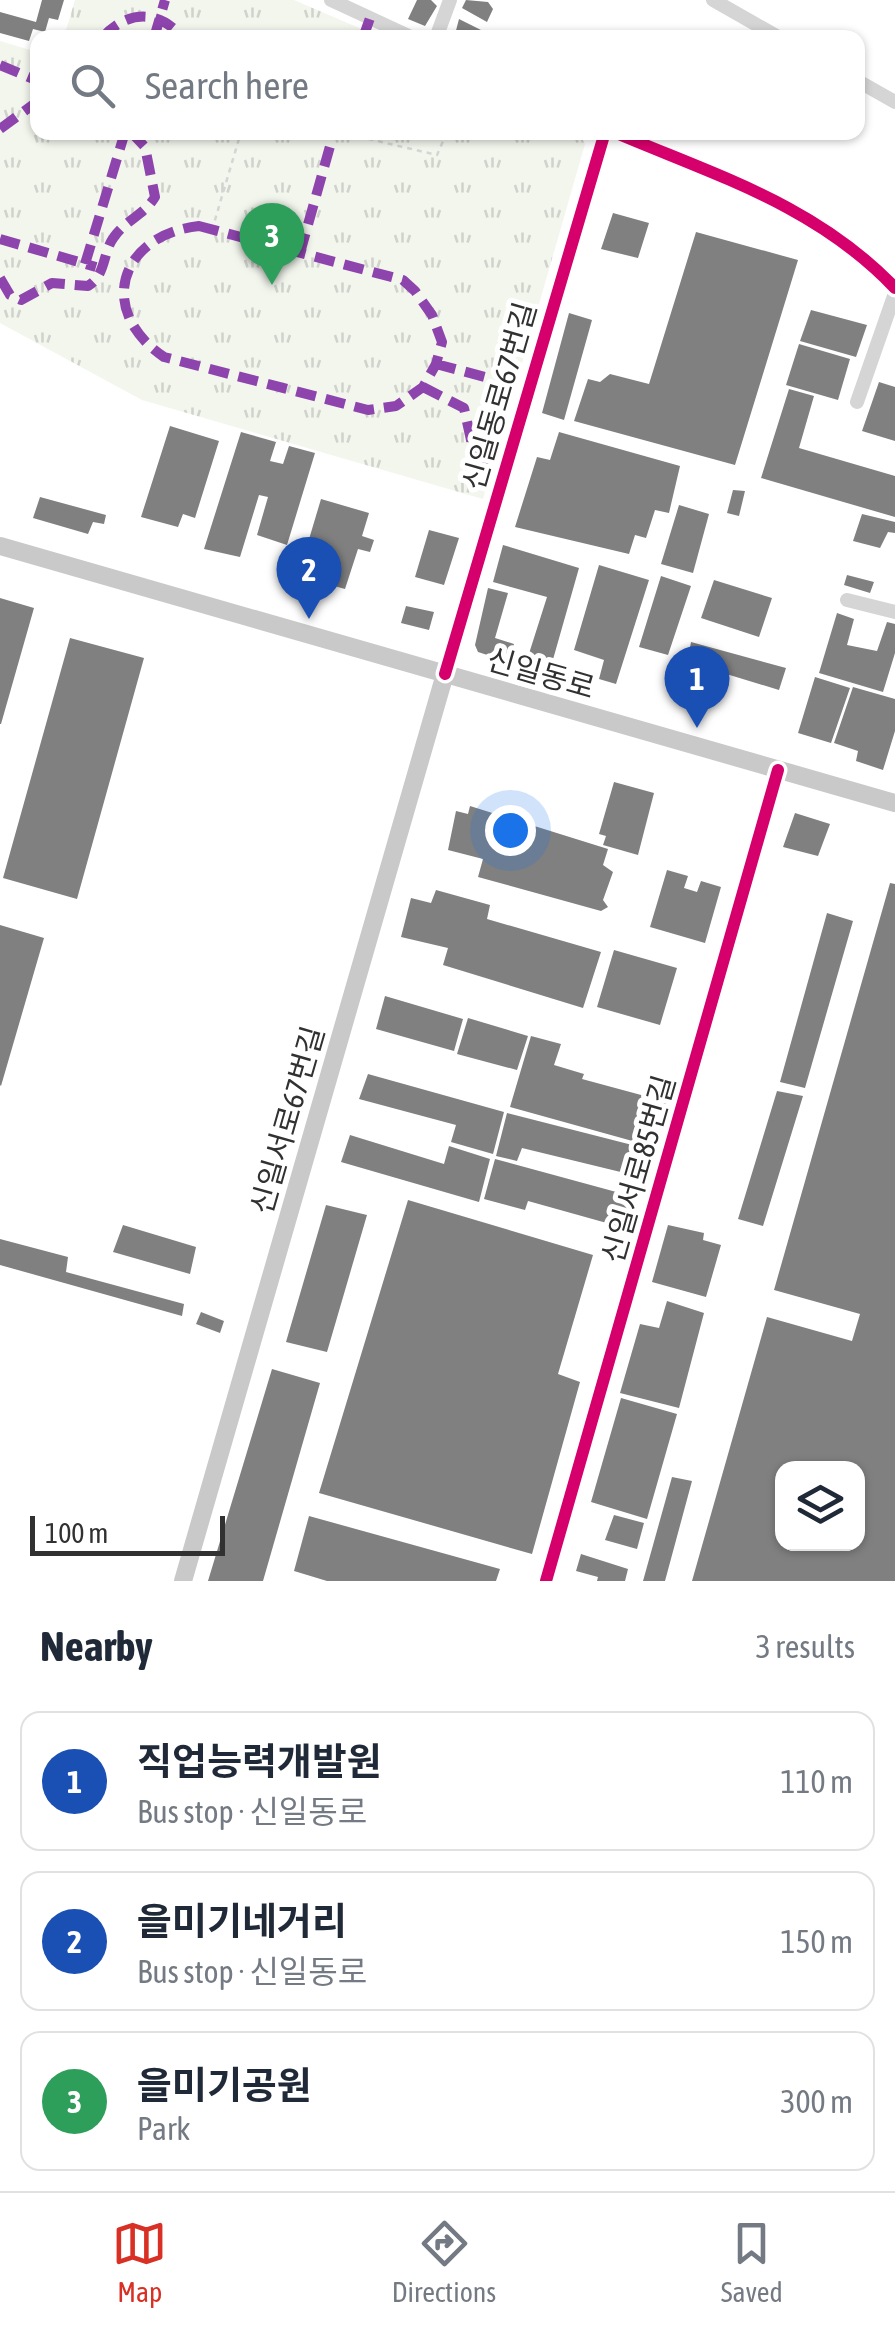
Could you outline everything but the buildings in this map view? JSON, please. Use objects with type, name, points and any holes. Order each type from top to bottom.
[{"type":"main road","name":"신일동로","points":[[0,546],[895,803]]},
{"type":"main road","name":"신일서로67번길","points":[[182,1581],[444,674]]},
{"type":"street","points":[[331,0],[396,30]]},
{"type":"street","points":[[439,30],[450,0]]},
{"type":"street","points":[[713,0],[766,30]]},
{"type":"street","points":[[865,85],[895,102]]},
{"type":"street","name":"신일동로67번길","points":[[444,674],[603,140]]},
{"type":"street","points":[[633,140],[802,213],[839,235],[895,290],[857,402]]},
{"type":"street","points":[[847,600],[895,612]]},
{"type":"street","name":"신일서로85번길","points":[[546,1581],[778,770]]},
{"type":"path","points":[[212,230],[239,140]]},
{"type":"path","points":[[373,140],[438,155],[444,140]]},
{"type":"green space","points":[[75,0],[294,0],[364,30],[66,30]]},
{"type":"green space","points":[[0,41],[30,50],[30,140],[583,140],[585,144],[483,499],[142,400],[0,323]]},
{"type":"marked path","points":[[156,30],[165,0]]},
{"type":"marked path","points":[[111,30],[122,22],[143,17],[164,22],[175,30]]},
{"type":"marked path","points":[[366,30],[370,18]]},
{"type":"marked path","points":[[0,65],[30,78]]},
{"type":"marked path","points":[[0,129],[30,107]]},
{"type":"marked path","points":[[85,264],[123,140]]},
{"type":"marked path","points":[[0,278],[10,295],[21,300],[52,283],[88,286],[94,281],[114,237],[155,197],[145,147],[138,140]]},
{"type":"marked path","points":[[300,253],[332,140]]},
{"type":"marked path","points":[[199,226],[403,280],[432,315],[442,342],[436,364],[423,387],[396,406],[368,410],[164,357],[143,339],[130,318],[124,298],[126,278],[135,259],[150,244],[172,232],[199,226]]},
{"type":"marked path","points":[[0,239],[96,267]]},
{"type":"marked path","points":[[436,364],[515,385]]},
{"type":"marked path","points":[[423,387],[464,408],[473,449],[487,467]]},
{"type":"cycle path","points":[[445,674],[603,140]]},
{"type":"cycle path","points":[[633,140],[764,195],[799,214],[864,259],[895,288]]},
{"type":"cycle path","points":[[546,1581],[778,770]]},
{"type":"place","name":"을미기공원","points":[[272,285]]},
{"type":"place","name":"을미기네거리","points":[[309,619]]},
{"type":"place","name":"직업능력개발원","points":[[697,728]]}]
